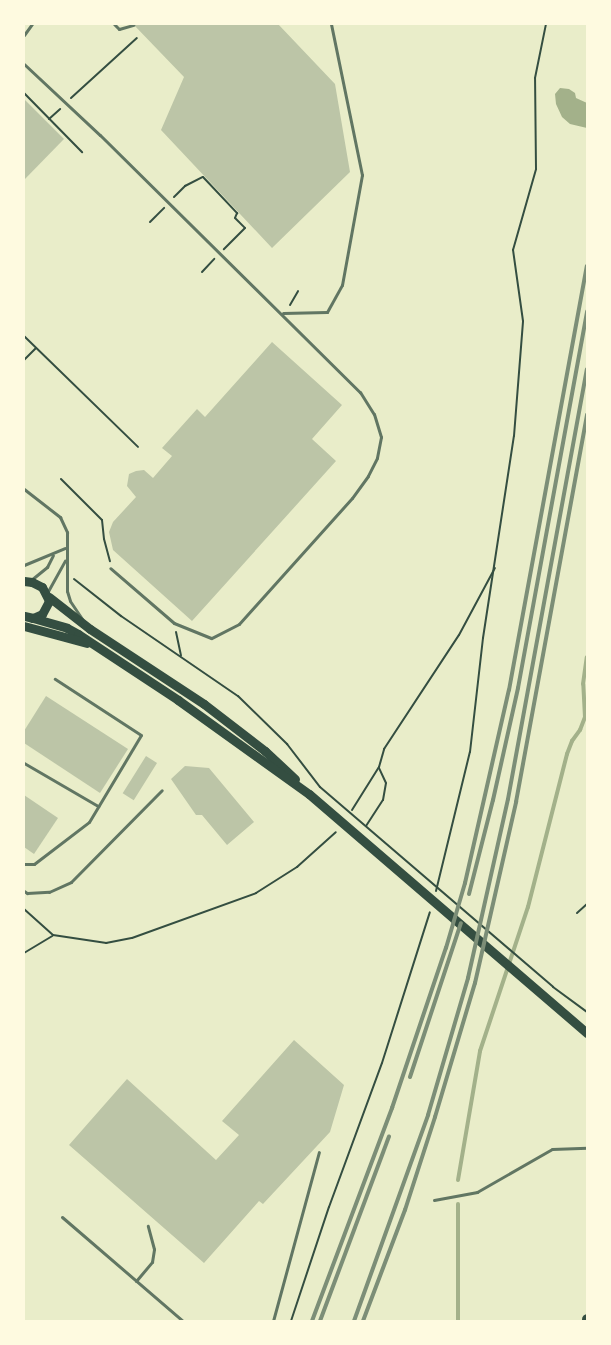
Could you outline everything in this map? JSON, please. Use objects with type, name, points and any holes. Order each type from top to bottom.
[{"type":"main road","points":[[25,581],[39,585],[48,595],[90,629],[175,683],[230,723],[271,756],[309,794]]},
{"type":"main road","points":[[28,617],[44,612],[48,595]]},
{"type":"main road","points":[[28,617],[67,628],[178,700],[309,794],[587,1032]]},
{"type":"main road","points":[[24,626],[89,644]]},
{"type":"lane","points":[[24,35],[32,24]]},
{"type":"lane","points":[[114,24],[119,29],[133,25]]},
{"type":"lane","points":[[282,313],[327,312],[342,285],[362,175],[331,24]]},
{"type":"lane","points":[[24,64],[64,105],[100,135],[360,392],[374,414],[381,437],[377,458],[368,476],[352,498],[239,624],[211,638],[174,623],[110,568]]},
{"type":"lane","points":[[24,489],[60,517],[67,532],[65,561],[66,583],[70,601],[90,629]]},
{"type":"lane","points":[[24,565],[65,548]]},
{"type":"lane","points":[[25,581],[47,567],[53,554]]},
{"type":"lane","points":[[48,595],[65,561]]},
{"type":"lane","points":[[24,864],[34,864],[89,822],[141,735],[55,679]]},
{"type":"lane","points":[[24,763],[98,806]]},
{"type":"lane","points":[[24,891],[27,893],[49,892],[71,882],[162,790]]},
{"type":"lane","points":[[434,1200],[477,1192],[552,1149],[587,1148]]},
{"type":"lane","points":[[273,1321],[319,1152]]},
{"type":"lane","points":[[62,1217],[183,1321]]},
{"type":"lane","points":[[136,1281],[152,1262],[154,1249],[148,1226]]},
{"type":"path","points":[[435,893],[470,752],[483,638],[496,566],[514,436],[523,321],[513,250],[536,169],[535,78],[546,24]]},
{"type":"path","points":[[49,119],[137,38]]},
{"type":"path","points":[[24,94],[82,152]]},
{"type":"path","points":[[150,222],[185,186],[203,177],[237,213],[235,218],[245,228],[202,272]]},
{"type":"path","points":[[282,313],[298,292]]},
{"type":"path","points":[[24,336],[138,447]]},
{"type":"path","points":[[24,360],[36,348]]},
{"type":"path","points":[[61,479],[102,520],[110,568]]},
{"type":"path","points":[[352,810],[379,767],[384,749],[459,634],[496,566]]},
{"type":"path","points":[[74,579],[121,616],[238,696],[287,744],[320,787],[553,987],[587,1012]]},
{"type":"path","points":[[174,623],[182,656]]},
{"type":"path","points":[[366,826],[383,800],[386,783],[379,767]]},
{"type":"path","points":[[24,909],[52,936],[106,943],[132,938],[256,893],[297,867],[336,832]]},
{"type":"path","points":[[577,913],[587,904]]},
{"type":"path","points":[[291,1321],[382,1064],[431,910]]},
{"type":"path","points":[[24,953],[52,936]]},
{"type":"shaded area","points":[[560,88],[569,89],[575,93],[576,98],[587,103],[587,128],[570,124],[562,117],[556,104],[555,94]]},
{"type":"building","points":[[133,24],[278,24],[335,84],[350,172],[272,248],[161,130],[184,77]]},
{"type":"building","points":[[24,99],[64,139],[24,180]]},
{"type":"building","points":[[272,342],[342,405],[312,439],[336,461],[192,621],[113,550],[109,532],[113,522],[136,497],[127,486],[129,474],[144,470],[153,478],[172,456],[162,448],[197,409],[205,417]]},
{"type":"building","points":[[46,696],[128,749],[100,793],[24,743],[24,731]]},
{"type":"building","points":[[146,756],[157,763],[134,800],[123,793]]},
{"type":"building","points":[[185,766],[209,768],[254,822],[227,845],[202,815],[196,815],[171,779]]},
{"type":"building","points":[[24,795],[58,818],[34,854],[24,847]]},
{"type":"building","points":[[294,1040],[344,1085],[330,1132],[263,1204],[259,1201],[204,1263],[69,1145],[127,1079],[216,1160],[239,1135],[222,1121]]},
{"type":"waterway","points":[[458,1180],[480,1051],[528,907],[567,754],[585,717],[583,684],[587,657]]},
{"type":"waterway","points":[[458,1204],[458,1321]]},
{"type":"railway","points":[[312,1321],[392,1108],[446,948],[465,883],[509,690],[587,266]]},
{"type":"railway","points":[[469,894],[493,800],[518,688],[587,311]]},
{"type":"railway","points":[[354,1321],[428,1115],[468,978],[508,799],[587,369]]},
{"type":"railway","points":[[363,1321],[405,1210],[475,983],[516,802],[587,414]]},
{"type":"railway","points":[[410,1077],[461,923]]},
{"type":"railway","points":[[320,1321],[389,1136]]}]
